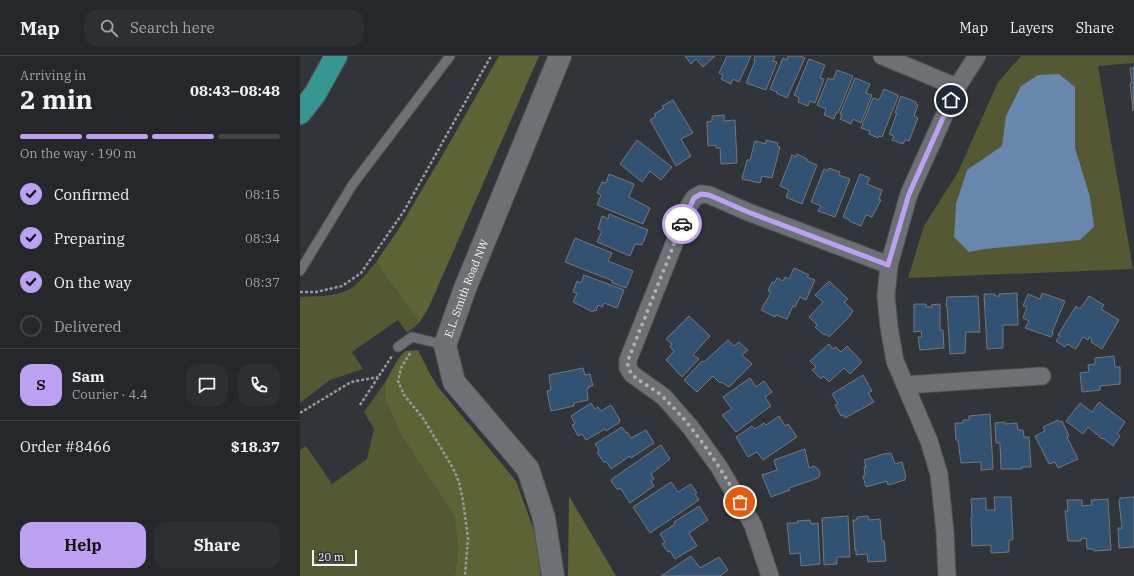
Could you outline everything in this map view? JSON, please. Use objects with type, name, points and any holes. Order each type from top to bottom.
[{"type":"highway","points":[[300,113],[315,94],[336,56]]},
{"type":"street","name":"E.L. Smith Road NW","points":[[553,576],[544,518],[528,469],[454,382],[445,345],[467,284],[560,56]]},
{"type":"street","points":[[882,56],[957,87]]},
{"type":"street","points":[[947,576],[945,532],[939,474],[930,441],[895,360],[889,327],[886,296],[888,265],[909,194],[957,87],[977,56]]},
{"type":"street","points":[[770,576],[753,525],[720,467],[691,428],[664,397],[632,374],[628,368],[628,360],[689,206],[694,198],[701,194],[709,195],[748,212],[888,265]]},
{"type":"street","points":[[905,385],[1042,376]]},
{"type":"lane","points":[[300,271],[353,184],[450,56]]},
{"type":"lane","points":[[398,347],[412,337],[445,345]]},
{"type":"path","points":[[300,292],[316,292],[342,286],[361,273],[404,210],[491,56]]},
{"type":"path","points":[[412,337],[410,354],[401,368],[398,381],[404,395],[423,418],[453,468],[459,482],[468,538],[465,576]]},
{"type":"path","points":[[360,405],[398,347]]},
{"type":"path","points":[[300,413],[351,382],[378,377]]},
{"type":"green space","points":[[499,56],[539,56],[428,309],[419,323],[376,262],[400,227]]},
{"type":"green space","points":[[1021,56],[1134,56],[1134,63],[1098,66],[1133,269],[908,278],[924,226],[958,172],[998,82]]},
{"type":"green space","points":[[376,262],[419,323],[407,333],[398,320],[352,352],[363,369],[330,380],[300,403],[300,297],[325,296],[344,292],[357,284]]},
{"type":"green space","points":[[418,350],[438,387],[516,481],[539,544],[540,576],[454,576],[458,548],[454,516],[401,435],[386,402],[386,381],[398,359],[405,351]]},
{"type":"green space","points":[[386,381],[386,402],[401,435],[454,516],[458,548],[455,575],[300,576],[300,450],[306,446],[332,484],[367,459],[374,429],[364,412]]},
{"type":"green space","points":[[569,496],[616,576],[568,576]]},
{"type":"water","points":[[1059,74],[1075,87],[1075,148],[1090,197],[1094,227],[1080,240],[985,249],[969,252],[954,237],[956,204],[967,170],[1002,146],[1006,116],[1021,86],[1038,75]]},
{"type":"building","points":[[685,56],[715,56],[703,67],[696,59],[691,64]]},
{"type":"building","points":[[727,56],[751,56],[739,82],[733,79],[731,84],[721,79],[723,75],[719,73]]},
{"type":"building","points":[[755,56],[775,56],[773,61],[777,62],[766,90],[746,83],[755,61]]},
{"type":"building","points":[[788,56],[800,56],[805,58],[787,98],[770,89],[783,58],[787,60]]},
{"type":"building","points":[[809,59],[825,65],[820,78],[824,79],[815,103],[810,101],[808,106],[798,102],[798,97],[794,95]]},
{"type":"building","points":[[1130,68],[1134,68],[1133,111],[1130,83],[1132,83]]},
{"type":"building","points":[[837,70],[853,76],[838,113],[836,113],[834,119],[824,115],[826,109],[817,105],[828,78],[833,80]]},
{"type":"building","points":[[855,78],[870,84],[866,93],[872,95],[861,123],[853,119],[851,124],[840,119],[842,115],[840,114]]},
{"type":"building","points":[[884,89],[898,95],[898,97],[882,137],[879,136],[878,138],[869,134],[870,131],[861,128],[873,98],[879,100]]},
{"type":"building","points":[[901,96],[916,102],[918,105],[914,116],[918,118],[909,141],[905,140],[903,144],[892,140],[894,136],[889,134],[897,113],[895,113]]},
{"type":"building","points":[[673,100],[693,133],[681,139],[691,156],[676,166],[650,120],[656,116],[654,114],[664,108],[662,106]]},
{"type":"building","points":[[724,115],[724,121],[735,120],[737,163],[721,164],[720,148],[716,148],[716,145],[708,146],[707,122],[712,121],[712,116]]},
{"type":"building","points":[[637,140],[672,167],[661,180],[650,171],[642,182],[620,164]]},
{"type":"building","points":[[766,140],[778,143],[777,146],[780,147],[772,178],[762,176],[760,183],[742,179],[747,160],[750,160],[755,141],[766,144]]},
{"type":"building","points":[[797,154],[807,159],[807,161],[817,165],[802,204],[786,197],[789,190],[780,186],[792,155],[796,157]]},
{"type":"building","points":[[829,168],[840,172],[839,175],[850,179],[835,217],[818,211],[821,206],[811,202],[824,169],[828,171]]},
{"type":"building","points":[[609,174],[634,184],[629,197],[650,208],[643,224],[597,205],[601,195],[597,193],[602,182],[606,183]]},
{"type":"building","points":[[860,174],[870,178],[867,184],[882,190],[879,199],[881,200],[872,217],[866,215],[861,226],[843,217]]},
{"type":"building","points":[[609,214],[648,230],[642,245],[635,244],[630,256],[597,242],[602,231],[598,229],[602,216],[608,219]]},
{"type":"building","points":[[575,238],[612,253],[608,261],[633,271],[626,288],[612,283],[613,281],[565,262]]},
{"type":"building","points":[[794,268],[809,275],[807,277],[815,280],[806,300],[800,297],[795,307],[793,306],[787,319],[776,315],[775,317],[761,310],[771,292],[768,291],[772,282],[774,283],[777,278],[783,281],[785,277],[789,279]]},
{"type":"building","points":[[584,275],[624,290],[617,308],[604,303],[602,307],[598,305],[596,311],[594,310],[593,312],[573,302],[577,293],[573,292],[577,281],[581,283]]},
{"type":"building","points":[[829,281],[848,299],[844,302],[853,311],[851,315],[829,337],[826,334],[824,335],[815,327],[817,325],[809,317],[823,302],[815,295]]},
{"type":"building","points":[[1017,293],[1018,325],[1003,325],[1003,348],[987,349],[984,294],[994,294],[995,296],[1000,296],[999,294]]},
{"type":"building","points":[[1042,293],[1065,301],[1051,337],[1025,328],[1029,321],[1023,318],[1027,307],[1023,306],[1028,294],[1040,299]]},
{"type":"building","points":[[978,296],[980,332],[966,332],[965,353],[950,354],[946,306],[947,297]]},
{"type":"building","points":[[1089,296],[1104,305],[1101,309],[1119,320],[1102,349],[1091,342],[1092,339],[1089,337],[1088,340],[1083,337],[1076,349],[1067,344],[1065,347],[1056,341],[1060,336],[1058,335],[1076,306],[1080,309]]},
{"type":"building","points":[[914,304],[926,304],[926,307],[932,307],[931,305],[940,304],[940,330],[943,330],[944,348],[920,350],[918,337],[922,337],[921,331],[914,332]]},
{"type":"building","points":[[689,316],[710,336],[693,355],[699,359],[682,377],[666,360],[674,351],[670,347],[672,344],[666,339]]},
{"type":"building","points":[[728,340],[734,346],[739,342],[748,350],[742,355],[752,364],[729,387],[721,382],[720,383],[713,376],[697,392],[684,380],[702,361],[704,362]]},
{"type":"building","points":[[829,344],[833,349],[836,347],[841,352],[847,346],[862,362],[850,374],[844,368],[829,382],[823,376],[821,379],[812,370],[816,367],[810,361]]},
{"type":"building","points":[[1114,356],[1115,367],[1120,367],[1120,384],[1100,386],[1100,390],[1082,392],[1080,373],[1089,372],[1088,365],[1095,364],[1095,358]]},
{"type":"building","points":[[583,368],[585,375],[590,374],[593,386],[588,387],[589,388],[587,389],[588,400],[574,403],[574,406],[551,411],[547,391],[551,390],[549,375]]},
{"type":"building","points":[[863,375],[872,391],[868,393],[874,402],[845,418],[843,415],[841,416],[835,405],[838,404],[832,394]]},
{"type":"building","points":[[750,378],[756,387],[764,381],[772,392],[765,397],[771,406],[736,432],[722,415],[732,409],[723,397]]},
{"type":"building","points":[[1099,402],[1125,422],[1117,434],[1120,436],[1113,446],[1088,427],[1083,434],[1066,421],[1080,403],[1092,412]]},
{"type":"building","points":[[591,403],[595,409],[598,407],[601,411],[611,405],[620,422],[606,431],[605,429],[586,440],[582,434],[578,436],[572,425],[575,424],[571,416]]},
{"type":"building","points":[[990,414],[993,469],[981,470],[981,462],[961,463],[958,440],[956,440],[955,423],[963,423],[963,420],[969,420],[969,416]]},
{"type":"building","points":[[779,416],[785,426],[788,424],[797,437],[763,460],[757,452],[748,457],[736,437],[752,426],[755,429],[764,423],[766,425]]},
{"type":"building","points":[[1058,420],[1060,422],[1062,421],[1069,436],[1067,437],[1078,459],[1058,468],[1055,462],[1049,464],[1035,436],[1045,431],[1043,427]]},
{"type":"building","points":[[1005,422],[1005,424],[1017,423],[1018,430],[1023,430],[1024,437],[1029,437],[1031,467],[1022,467],[1022,469],[1001,469],[1000,443],[996,443],[995,423]]},
{"type":"building","points":[[622,427],[631,438],[646,430],[654,443],[631,458],[630,456],[611,469],[606,461],[604,463],[597,452],[599,450],[595,444]]},
{"type":"building","points":[[661,445],[670,459],[651,474],[654,479],[651,481],[654,486],[630,503],[621,489],[617,489],[611,481],[612,479]]},
{"type":"building","points":[[805,449],[809,468],[814,466],[819,470],[820,475],[818,478],[789,488],[790,490],[771,497],[762,475],[777,470],[774,460]]},
{"type":"building","points":[[891,453],[895,464],[902,462],[906,477],[905,480],[888,485],[887,481],[866,487],[863,476],[865,476],[864,467],[866,467],[864,460]]},
{"type":"building","points":[[671,482],[678,492],[691,484],[697,493],[695,494],[699,500],[650,533],[633,507]]},
{"type":"building","points":[[994,497],[1011,497],[1013,540],[1009,540],[1009,552],[991,553],[991,545],[972,546],[971,499],[986,498],[986,510],[995,510]]},
{"type":"building","points":[[1134,497],[1134,547],[1119,548],[1118,528],[1122,528],[1119,501],[1120,498]]},
{"type":"building","points":[[1108,499],[1111,550],[1094,551],[1094,549],[1087,549],[1086,538],[1081,539],[1081,541],[1068,541],[1065,511],[1068,511],[1067,500],[1082,500],[1082,506],[1092,505],[1091,500]]},
{"type":"building","points":[[699,506],[708,520],[689,533],[697,546],[675,559],[670,551],[668,552],[662,544],[665,542],[660,534],[675,524],[674,522]]},
{"type":"building","points":[[848,516],[850,557],[837,557],[837,564],[824,565],[822,518]]},
{"type":"building","points":[[868,516],[869,520],[880,519],[886,561],[868,562],[867,554],[856,555],[853,520],[857,520],[857,517]]},
{"type":"building","points":[[810,520],[811,524],[818,523],[820,564],[801,566],[800,553],[790,554],[787,523],[798,523],[797,521]]},
{"type":"building","points":[[691,556],[700,568],[719,557],[728,570],[720,576],[661,576]]},
{"type":"way so far","points":[[682,224],[628,360],[628,368],[632,374],[664,397],[691,428],[720,467],[740,502]]},
{"type":"route","points":[[682,224],[694,198],[701,194],[709,195],[748,212],[888,265],[909,194],[951,100]]}]
